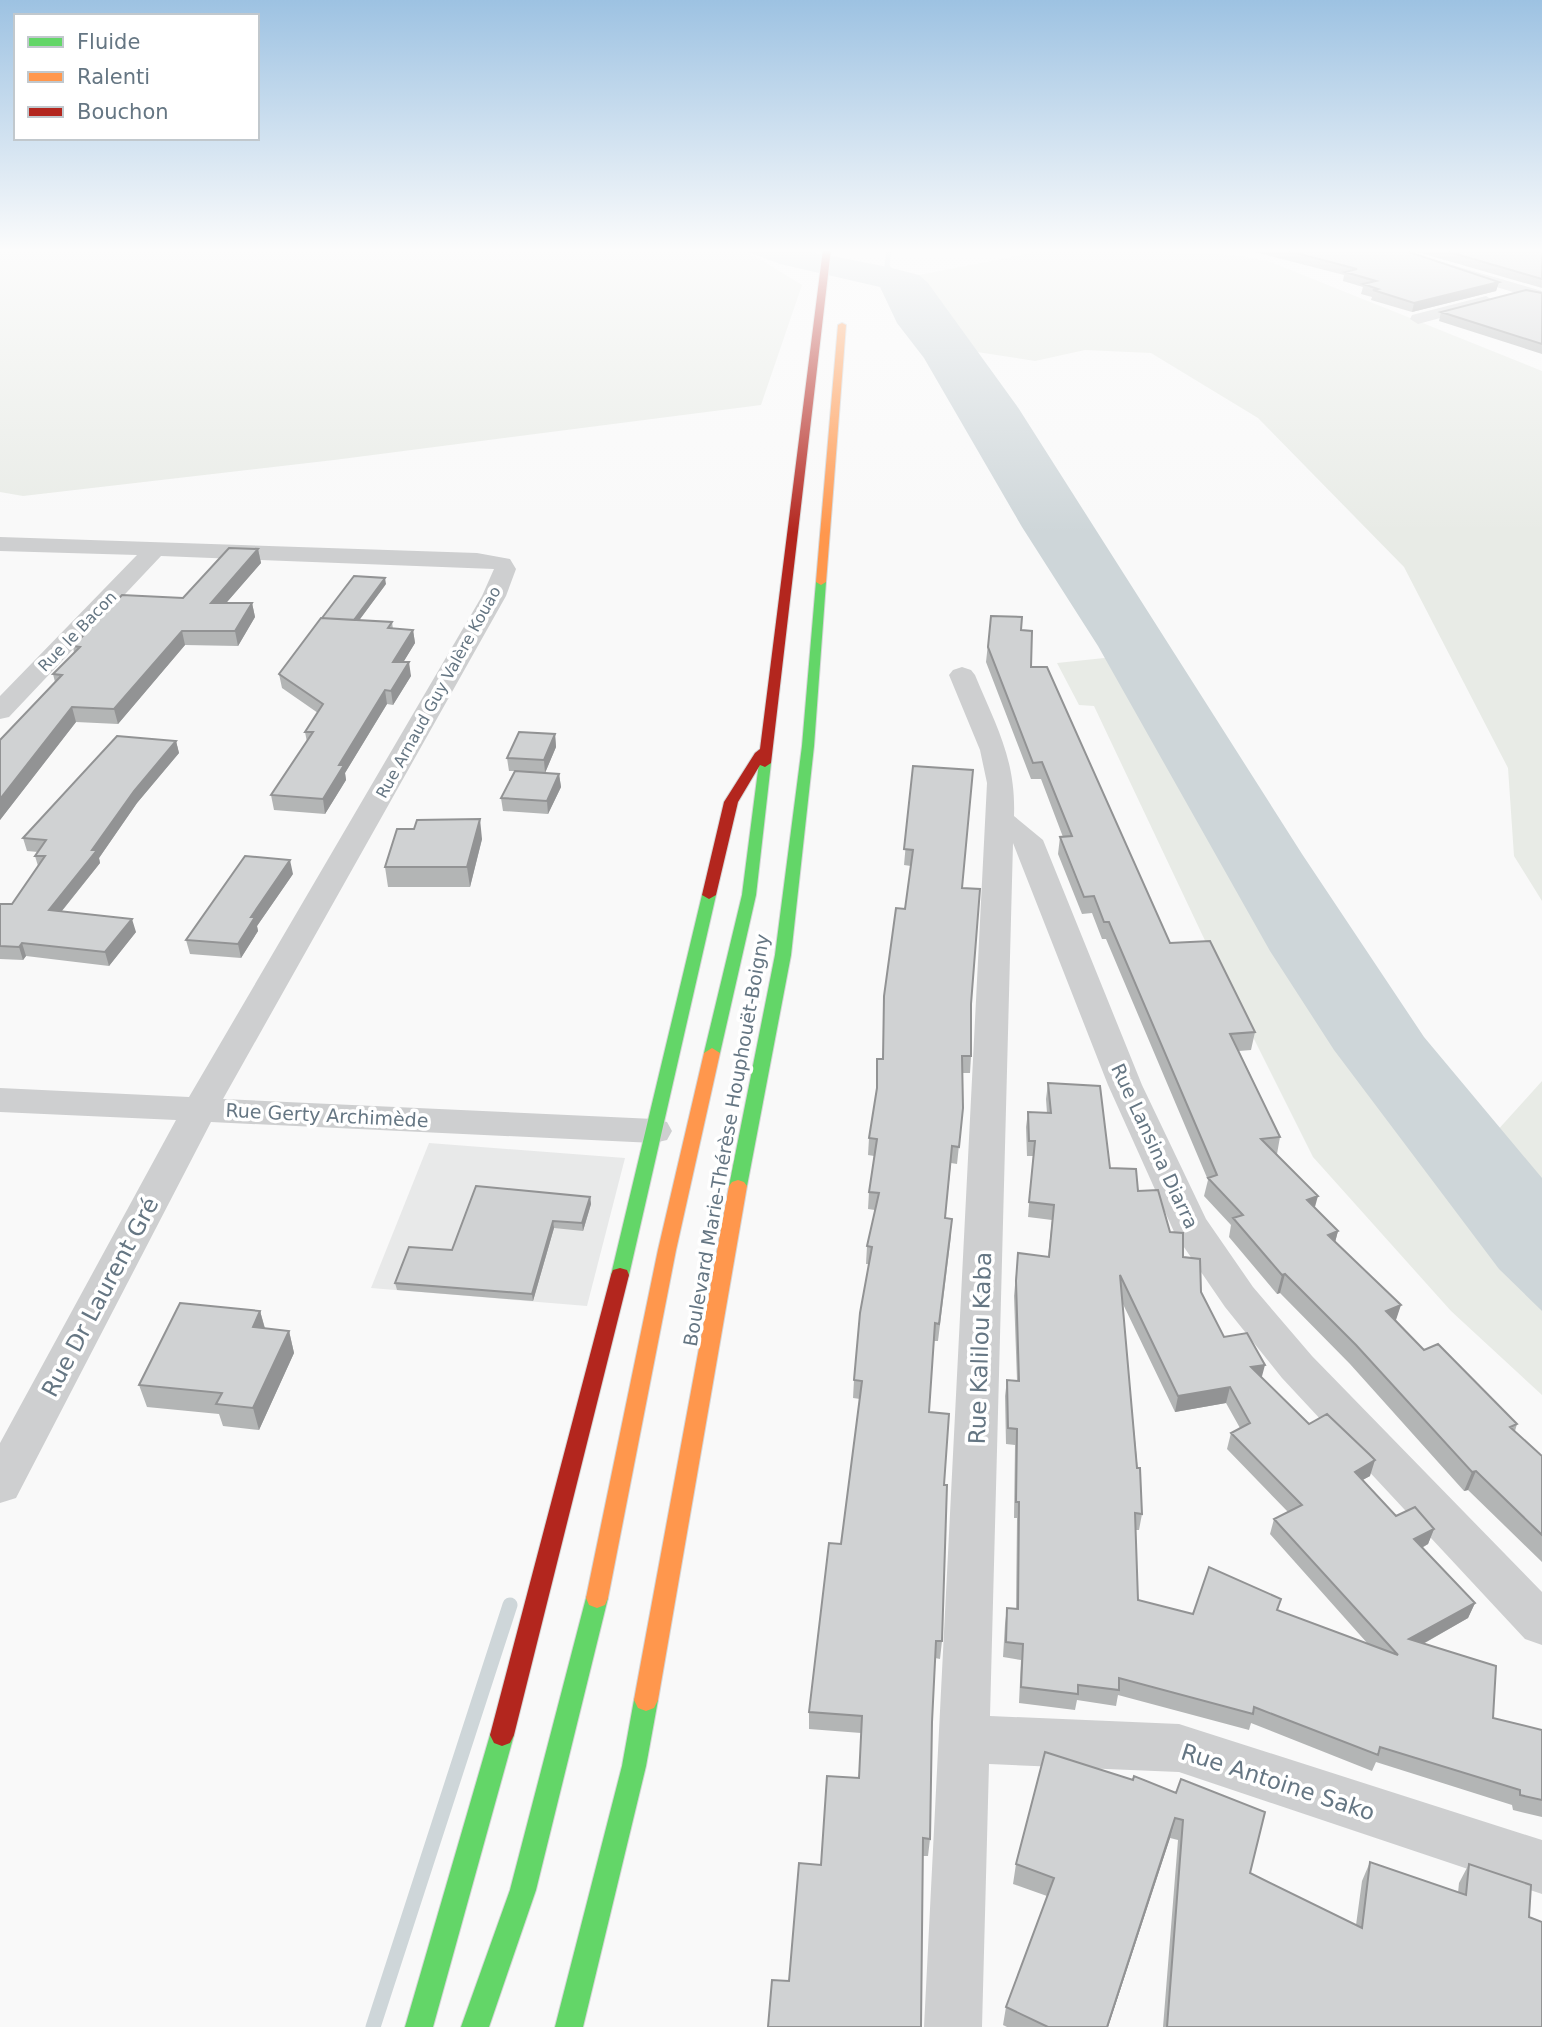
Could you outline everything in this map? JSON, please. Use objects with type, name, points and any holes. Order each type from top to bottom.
[{"type":"main road","name":"Boulevard Marie-Thérèse Houphouët-Boigny","points":[[475,2027],[523,1890],[606,1560],[667,1250],[749,895],[815,344]]},
{"type":"main road","name":"Boulevard Marie-Thérèse Houphouët-Boigny","points":[[572,2024],[634,1766],[724,1257],[783,955],[808,746],[841,344]]},
{"type":"main road","points":[[419,2027],[523,1660],[654,1131],[731,802],[768,742]]},
{"type":"street","name":"Rue Arnaud Guy Valère Kouao","points":[[0,544],[477,560],[502,564],[505,569],[494,596],[200,1110]]},
{"type":"street","name":"Rue le Bacon","points":[[0,711],[154,550]]},
{"type":"street","name":"Rue Kalilou Kaba","points":[[953,2027],[1000,783],[993,750],[962,675]]},
{"type":"street","name":"Rue Lansina Diarra","points":[[999,818],[1028,841],[1125,1085],[1189,1224],[1239,1297],[1297,1367],[1542,1624]]},
{"type":"street","name":"Rue Gerty Archimède","points":[[0,1100],[654,1131]]},
{"type":"street","name":"Rue Dr Laurent Gré","points":[[0,1485],[200,1110]]},
{"type":"street","name":"Rue Antoine Sako","points":[[965,1738],[1179,1748],[1542,1867]]},
{"type":"street","points":[[436,2027],[477,1956],[523,1890]]},
{"type":"shaded area","points":[[0,344],[782,344],[761,405],[334,460],[23,496],[0,492]]},
{"type":"shaded area","points":[[913,344],[972,344],[1019,409],[1302,854],[1424,1037],[1542,1178],[1542,1311],[1499,1269],[1334,1050],[1270,951],[1098,646],[1022,527],[924,358]]},
{"type":"shaded area","points":[[971,344],[1474,344],[1542,371],[1542,901],[1514,856],[1508,768],[1404,567],[1258,418],[1151,353],[1085,350],[1035,361],[977,352]]},
{"type":"shaded area","points":[[1142,654],[1467,1164],[1542,1081],[1542,1395],[1451,1311],[1313,1157],[1209,949],[1094,706],[1079,705],[1057,663]]},
{"type":"shaded area","points":[[429,1143],[625,1158],[587,1306],[371,1288]]},
{"type":"building","points":[[229,548],[258,549],[211,603],[252,603],[235,631],[182,631],[114,709],[72,707],[0,799],[0,740],[62,675],[53,674],[80,647],[73,646],[122,595],[183,598]]},
{"type":"building","points":[[354,576],[385,578],[354,620],[322,618]]},
{"type":"building","points":[[991,616],[1022,617],[1021,630],[1032,631],[1031,667],[1047,667],[1170,943],[1210,941],[1255,1032],[1230,1034],[1280,1137],[1261,1139],[1318,1196],[1307,1200],[1338,1231],[1328,1235],[1401,1305],[1386,1311],[1424,1350],[1438,1344],[1517,1424],[1510,1427],[1542,1456],[1542,1535],[1476,1471],[1472,1472],[1356,1345],[1285,1274],[1282,1275],[1233,1218],[1243,1215],[1208,1178],[1217,1175],[1109,922],[1104,922],[1094,896],[1084,897],[1060,837],[1072,836],[1042,762],[1033,763],[988,647]]},
{"type":"building","points":[[321,618],[392,622],[388,628],[413,630],[393,662],[409,662],[391,691],[385,690],[339,765],[344,765],[323,799],[271,795],[313,732],[305,732],[323,704],[279,674]]},
{"type":"building","points":[[519,732],[555,734],[544,760],[507,758]]},
{"type":"building","points":[[117,736],[176,741],[134,791],[92,850],[97,850],[49,910],[132,919],[105,952],[22,943],[19,947],[0,946],[0,904],[12,904],[45,856],[35,856],[46,840],[23,838]]},
{"type":"building","points":[[913,766],[973,770],[962,888],[980,889],[971,1004],[971,1056],[962,1056],[963,1108],[959,1147],[952,1146],[945,1218],[952,1219],[939,1324],[935,1323],[929,1412],[949,1414],[944,1485],[947,1485],[942,1641],[936,1641],[932,1722],[930,1839],[923,1838],[921,2027],[768,2027],[772,1980],[789,1981],[799,1863],[821,1865],[827,1776],[859,1778],[862,1716],[809,1712],[829,1543],[841,1544],[862,1381],[854,1380],[860,1313],[872,1247],[867,1246],[879,1193],[869,1192],[877,1139],[869,1138],[877,1088],[877,1059],[883,1059],[884,996],[896,908],[905,909],[913,850],[904,849]]},
{"type":"building","points":[[515,771],[559,774],[547,801],[501,798]]},
{"type":"building","points":[[480,819],[467,867],[385,867],[397,829],[414,829],[417,820]]},
{"type":"building","points":[[245,856],[290,860],[251,917],[255,917],[238,944],[186,940]]},
{"type":"building","points":[[1048,1083],[1100,1086],[1110,1168],[1136,1169],[1138,1191],[1158,1190],[1170,1232],[1183,1233],[1183,1257],[1200,1259],[1201,1292],[1224,1337],[1247,1333],[1265,1365],[1251,1367],[1309,1424],[1327,1414],[1375,1460],[1355,1472],[1396,1516],[1415,1507],[1434,1529],[1414,1539],[1475,1603],[1409,1639],[1496,1666],[1493,1718],[1542,1730],[1542,1800],[1520,1795],[1520,1790],[1380,1747],[1378,1755],[1254,1707],[1253,1714],[1119,1678],[1119,1690],[1078,1685],[1078,1694],[1021,1687],[1023,1644],[1006,1642],[1007,1608],[1018,1609],[1019,1502],[1016,1502],[1017,1429],[1008,1428],[1007,1380],[1019,1381],[1016,1281],[1018,1253],[1049,1257],[1054,1205],[1029,1202],[1035,1141],[1029,1141],[1028,1112],[1051,1113]],"holes":[[[1120,1275],[1178,1396],[1230,1387],[1250,1423],[1231,1433],[1302,1505],[1274,1519],[1398,1655],[1277,1610],[1281,1599],[1209,1567],[1193,1614],[1138,1600],[1135,1513],[1142,1514],[1140,1468],[1137,1468]]]},
{"type":"building","points":[[476,1186],[590,1197],[582,1223],[553,1221],[532,1294],[395,1283],[409,1247],[452,1250]]},
{"type":"building","points":[[180,1303],[260,1311],[253,1327],[289,1331],[253,1408],[216,1404],[222,1393],[139,1385]]},
{"type":"building","points":[[1045,1752],[1133,1780],[1134,1776],[1176,1793],[1181,1779],[1265,1812],[1250,1873],[1362,1928],[1370,1862],[1466,1895],[1469,1864],[1531,1885],[1529,1917],[1542,1922],[1542,2027],[1167,2027],[1183,1820],[1175,1818],[1107,2027],[1048,2027],[1006,2007],[1054,1878],[1016,1864]]},
{"type":"waterway","points":[[373,2027],[510,1605]]},
{"type":"traffic: fast","points":[[738,1186],[783,955],[808,746],[821,582]]},
{"type":"traffic: fast","points":[[712,1053],[749,895],[765,763]]},
{"type":"traffic: fast","points":[[620,1275],[709,895]]},
{"type":"traffic: fast","points":[[475,2027],[523,1890],[597,1598]]},
{"type":"traffic: fast","points":[[569,2027],[634,1766],[646,1700]]},
{"type":"traffic: fast","points":[[419,2027],[502,1735]]},
{"type":"traffic: slow","points":[[821,582],[840,344]]},
{"type":"traffic: slow","points":[[597,1598],[667,1250],[712,1053]]},
{"type":"traffic: slow","points":[[646,1700],[738,1186]]},
{"type":"traffic: jam","points":[[765,763],[816,344]]},
{"type":"traffic: jam","points":[[709,895],[731,802],[761,753]]},
{"type":"traffic: jam","points":[[502,1735],[620,1275]]}]
